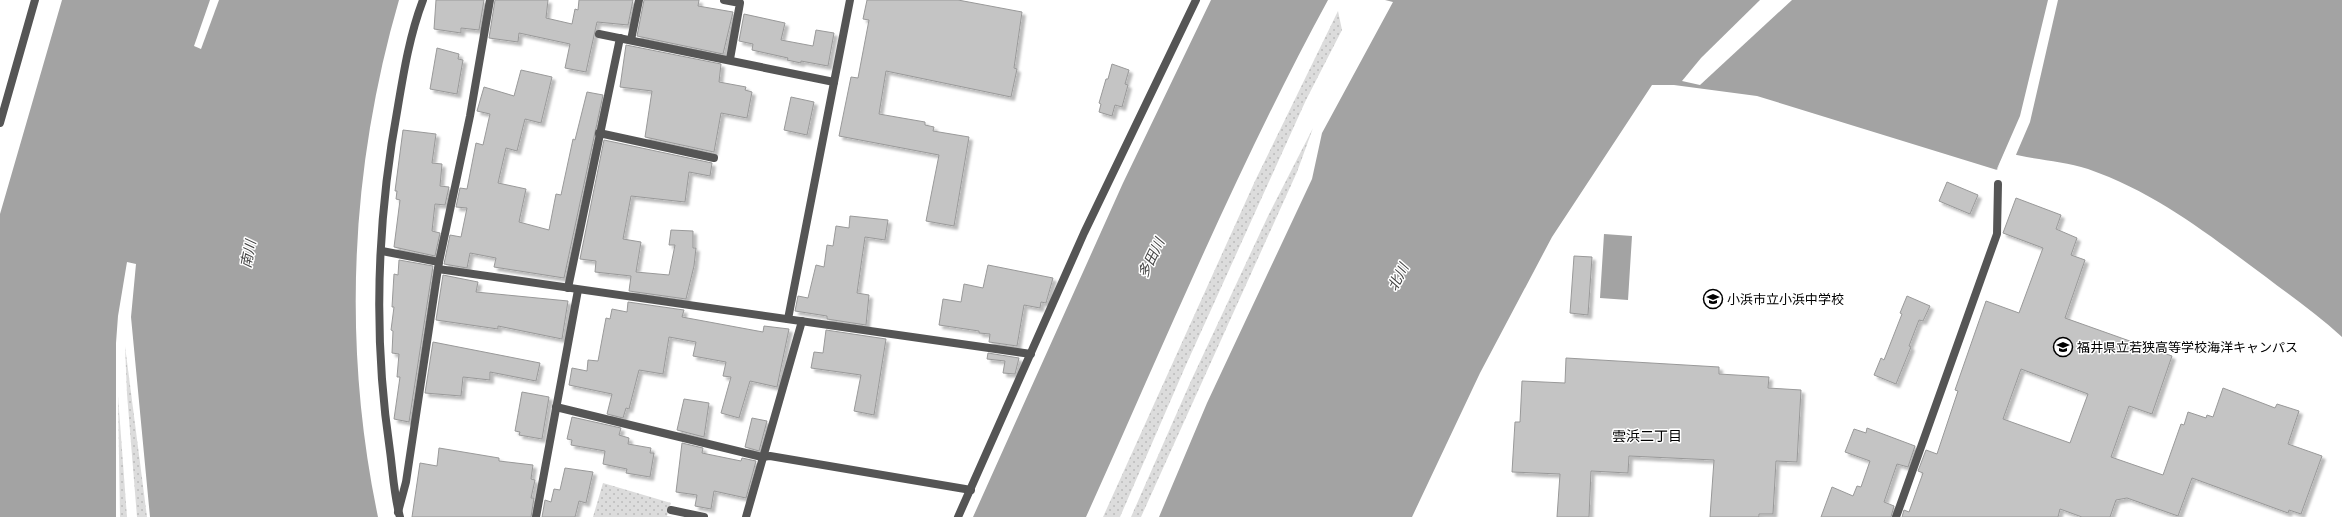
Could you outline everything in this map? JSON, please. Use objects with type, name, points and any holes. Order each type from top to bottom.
[{"type":"street","points":[[0,122],[35,0]]},
{"type":"street","points":[[399,515],[386,423],[381,369],[379,320],[382,251],[387,174],[392,134],[405,64],[423,0]]},
{"type":"street","points":[[399,515],[406,482],[439,266],[471,109],[490,0]]},
{"type":"street","points":[[631,40],[639,0]]},
{"type":"street","points":[[724,0],[740,3],[730,59]]},
{"type":"street","points":[[788,319],[850,0]]},
{"type":"street","points":[[958,517],[1084,233],[1196,0]]},
{"type":"street","points":[[599,34],[730,59],[834,82]]},
{"type":"street","points":[[568,288],[620,38]]},
{"type":"street","points":[[599,134],[714,158]]},
{"type":"street","points":[[1896,517],[1996,234],[1998,184]]},
{"type":"street","points":[[382,251],[439,266],[578,290],[1031,354]]},
{"type":"street","points":[[536,517],[578,290]]},
{"type":"street","points":[[746,517],[765,457],[802,321]]},
{"type":"street","points":[[556,407],[765,457],[971,490]]},
{"type":"street","points":[[671,510],[704,517]]},
{"type":"shaded area","points":[[1338,11],[1342,30],[1306,100],[1186,365],[1120,517],[1103,517],[1255,181]]},
{"type":"shaded area","points":[[1313,128],[1297,172],[1141,517],[1131,517],[1190,383],[1268,216]]},
{"type":"shaded area","points":[[125,346],[147,517],[137,517],[127,394]]},
{"type":"shaded area","points":[[118,396],[127,517],[120,517]]},
{"type":"shaded area","points":[[603,483],[671,503],[667,516],[673,517],[593,517]]},
{"type":"water","name":"南川","points":[[62,0],[399,0],[383,64],[370,128],[361,192],[357,257],[356,322],[359,387],[367,452],[378,517],[150,517],[131,317],[136,264],[127,262],[118,316],[116,343],[116,517],[0,517],[0,214]]},
{"type":"water","name":"多田川","points":[[1211,0],[1328,0],[1232,191],[1086,517],[973,517],[1123,183]]},
{"type":"water","name":"北川","points":[[1385,0],[2342,0],[2342,337],[2266,277],[2182,216],[2137,190],[2088,169],[2005,152],[1997,170],[1757,96],[1674,85],[1652,85],[1552,237],[1480,373],[1412,517],[1159,517],[1207,403],[1312,179],[1322,133],[1393,2]]},
{"type":"water","points":[[1604,234],[1632,236],[1628,300],[1600,298]]},
{"type":"pier","points":[[210,0],[219,0],[201,49],[194,46]]},
{"type":"pier","points":[[1760,0],[1792,0],[1700,85],[1682,81],[1701,58]]},
{"type":"pier","points":[[2048,0],[2058,0],[2030,122],[2015,157],[2006,155],[1996,171],[2020,116]]},
{"type":"building","points":[[436,0],[484,0],[479,30],[461,28],[461,33],[434,29]]},
{"type":"building","points":[[495,0],[548,0],[546,18],[572,24],[575,9],[578,10],[579,0],[633,0],[628,25],[597,22],[586,72],[565,68],[570,44],[519,33],[518,42],[489,38]]},
{"type":"building","points":[[644,0],[699,0],[698,6],[733,12],[723,54],[637,36]]},
{"type":"building","points":[[867,0],[958,0],[1022,12],[1014,68],[1017,69],[1011,97],[886,71],[879,114],[925,122],[925,125],[934,127],[933,131],[969,137],[954,226],[926,221],[939,155],[839,136],[851,77],[858,78],[869,20],[863,19]]},
{"type":"building","points":[[744,14],[785,23],[781,40],[813,46],[816,30],[834,33],[828,66],[801,61],[801,63],[787,60],[788,58],[752,50],[753,44],[739,41]]},
{"type":"building","points":[[626,45],[721,64],[719,82],[746,87],[745,90],[752,92],[747,118],[721,113],[714,152],[645,137],[652,91],[620,87]]},
{"type":"building","points":[[437,48],[459,54],[458,59],[463,60],[457,94],[430,89]]},
{"type":"building","points":[[1112,64],[1129,70],[1125,84],[1128,85],[1122,107],[1115,105],[1112,116],[1099,112],[1101,104],[1099,103]]},
{"type":"building","points":[[521,70],[552,77],[541,123],[525,119],[517,151],[506,148],[498,183],[526,189],[519,222],[549,230],[556,194],[561,195],[573,139],[575,140],[587,92],[603,95],[564,278],[494,267],[496,258],[470,253],[467,268],[444,264],[450,235],[461,237],[467,208],[456,207],[460,188],[467,189],[476,143],[483,145],[490,114],[477,111],[484,87],[514,96]]},
{"type":"building","points":[[791,97],[814,102],[807,135],[784,130]]},
{"type":"building","points":[[403,130],[436,134],[432,163],[442,164],[440,186],[449,187],[445,205],[435,204],[432,231],[440,233],[435,256],[394,247],[400,200],[396,199],[397,191],[395,191]]},
{"type":"building","points":[[604,140],[712,163],[710,176],[689,172],[685,202],[631,196],[623,239],[641,242],[636,272],[669,275],[675,245],[669,245],[671,230],[693,231],[693,248],[696,248],[694,266],[686,299],[629,291],[631,276],[595,272],[596,261],[580,259]]},
{"type":"building","points":[[1947,182],[1978,195],[1970,214],[1939,201]]},
{"type":"building","name":"福井県立若狭高等学校海洋キャンパス","points":[[2016,198],[2061,215],[2056,229],[2077,238],[2071,255],[2085,260],[2065,318],[2172,356],[2152,414],[2129,406],[2111,457],[2163,475],[2181,424],[2184,425],[2188,412],[2206,418],[2207,415],[2213,417],[2223,388],[2275,408],[2277,404],[2299,411],[2288,444],[2322,456],[2301,514],[2289,510],[2288,513],[2192,478],[2178,516],[2127,498],[2116,500],[2110,517],[2082,517],[2060,509],[2058,517],[1902,517],[1904,510],[1909,512],[1923,473],[1918,471],[1926,450],[1937,454],[1958,391],[1955,390],[1986,301],[2019,313],[2043,248],[2003,233]],"holes":[[[2021,369],[2088,394],[2070,443],[2003,419]]]},
{"type":"building","points":[[850,216],[888,220],[885,240],[865,237],[857,293],[869,295],[866,325],[827,319],[827,316],[795,311],[798,296],[808,298],[816,265],[824,267],[827,245],[833,246],[836,226],[849,228]]},
{"type":"building","points":[[1574,256],[1592,257],[1588,315],[1570,313]]},
{"type":"building","points":[[399,260],[433,266],[409,422],[394,419],[400,377],[397,377],[399,354],[392,353],[393,331],[391,330],[394,307],[392,307],[394,274],[398,275]]},
{"type":"building","points":[[988,265],[1053,278],[1046,303],[1041,302],[1040,308],[1024,305],[1017,346],[989,342],[990,334],[979,333],[979,331],[939,325],[943,299],[961,302],[964,284],[983,288]]},
{"type":"building","points":[[443,275],[478,282],[476,292],[568,301],[562,339],[498,326],[498,329],[436,320]]},
{"type":"building","points":[[1907,296],[1930,306],[1923,321],[1919,320],[1909,346],[1911,347],[1896,384],[1874,375],[1881,358],[1884,360],[1902,314],[1900,313]]},
{"type":"building","points":[[628,302],[684,310],[682,317],[763,332],[764,326],[789,329],[777,387],[750,381],[739,418],[721,413],[731,377],[723,376],[726,362],[693,356],[696,342],[669,337],[663,374],[639,370],[629,409],[626,408],[623,418],[607,414],[612,394],[569,385],[572,368],[587,371],[588,360],[598,361],[606,318],[610,319],[612,309],[627,312]]},
{"type":"building","points":[[826,330],[886,339],[874,415],[854,411],[861,375],[811,368],[814,352],[823,353]]},
{"type":"building","points":[[433,342],[540,363],[536,381],[490,372],[490,380],[463,377],[461,396],[425,393]]},
{"type":"building","points":[[988,353],[1019,358],[1015,374],[1003,373],[1005,361],[987,359]]},
{"type":"building","points":[[1566,358],[1719,367],[1719,374],[1769,377],[1768,388],[1801,390],[1797,462],[1776,461],[1773,514],[1759,514],[1759,517],[1710,517],[1714,460],[1629,456],[1628,473],[1591,471],[1589,517],[1557,517],[1560,474],[1512,472],[1515,422],[1520,422],[1522,381],[1565,383]]},
{"type":"building","points":[[522,392],[549,397],[542,439],[519,435],[520,432],[515,431]]},
{"type":"building","points":[[684,399],[709,403],[704,437],[677,430]]},
{"type":"building","points":[[572,417],[621,428],[619,435],[629,438],[628,444],[651,448],[650,453],[654,453],[650,477],[626,473],[627,469],[603,464],[605,451],[571,445],[572,440],[567,439]]},
{"type":"building","points":[[752,418],[767,421],[759,451],[745,447]]},
{"type":"building","points":[[1867,428],[1915,446],[1908,467],[1897,464],[1884,502],[1894,506],[1891,517],[1821,517],[1832,487],[1853,496],[1857,486],[1861,487],[1870,461],[1845,452],[1854,429],[1866,433]]},
{"type":"building","points":[[682,443],[703,448],[702,453],[741,461],[742,458],[756,461],[746,498],[714,491],[711,509],[695,506],[697,495],[676,492]]},
{"type":"building","points":[[439,448],[499,458],[499,461],[533,465],[531,479],[535,480],[531,498],[534,498],[531,517],[412,517],[420,463],[437,466]]},
{"type":"building","points":[[565,468],[593,472],[586,503],[579,501],[575,517],[542,517],[545,500],[551,502],[554,489],[560,490]]},
{"type":"place","name":"小浜市立小浜中学校","points":[[1713,299]]},
{"type":"place","name":"福井県立若狭高等学校海洋キャンパス","points":[[2063,347]]},
{"type":"district","name":"雲浜二丁目","points":[[1647,436]]}]
